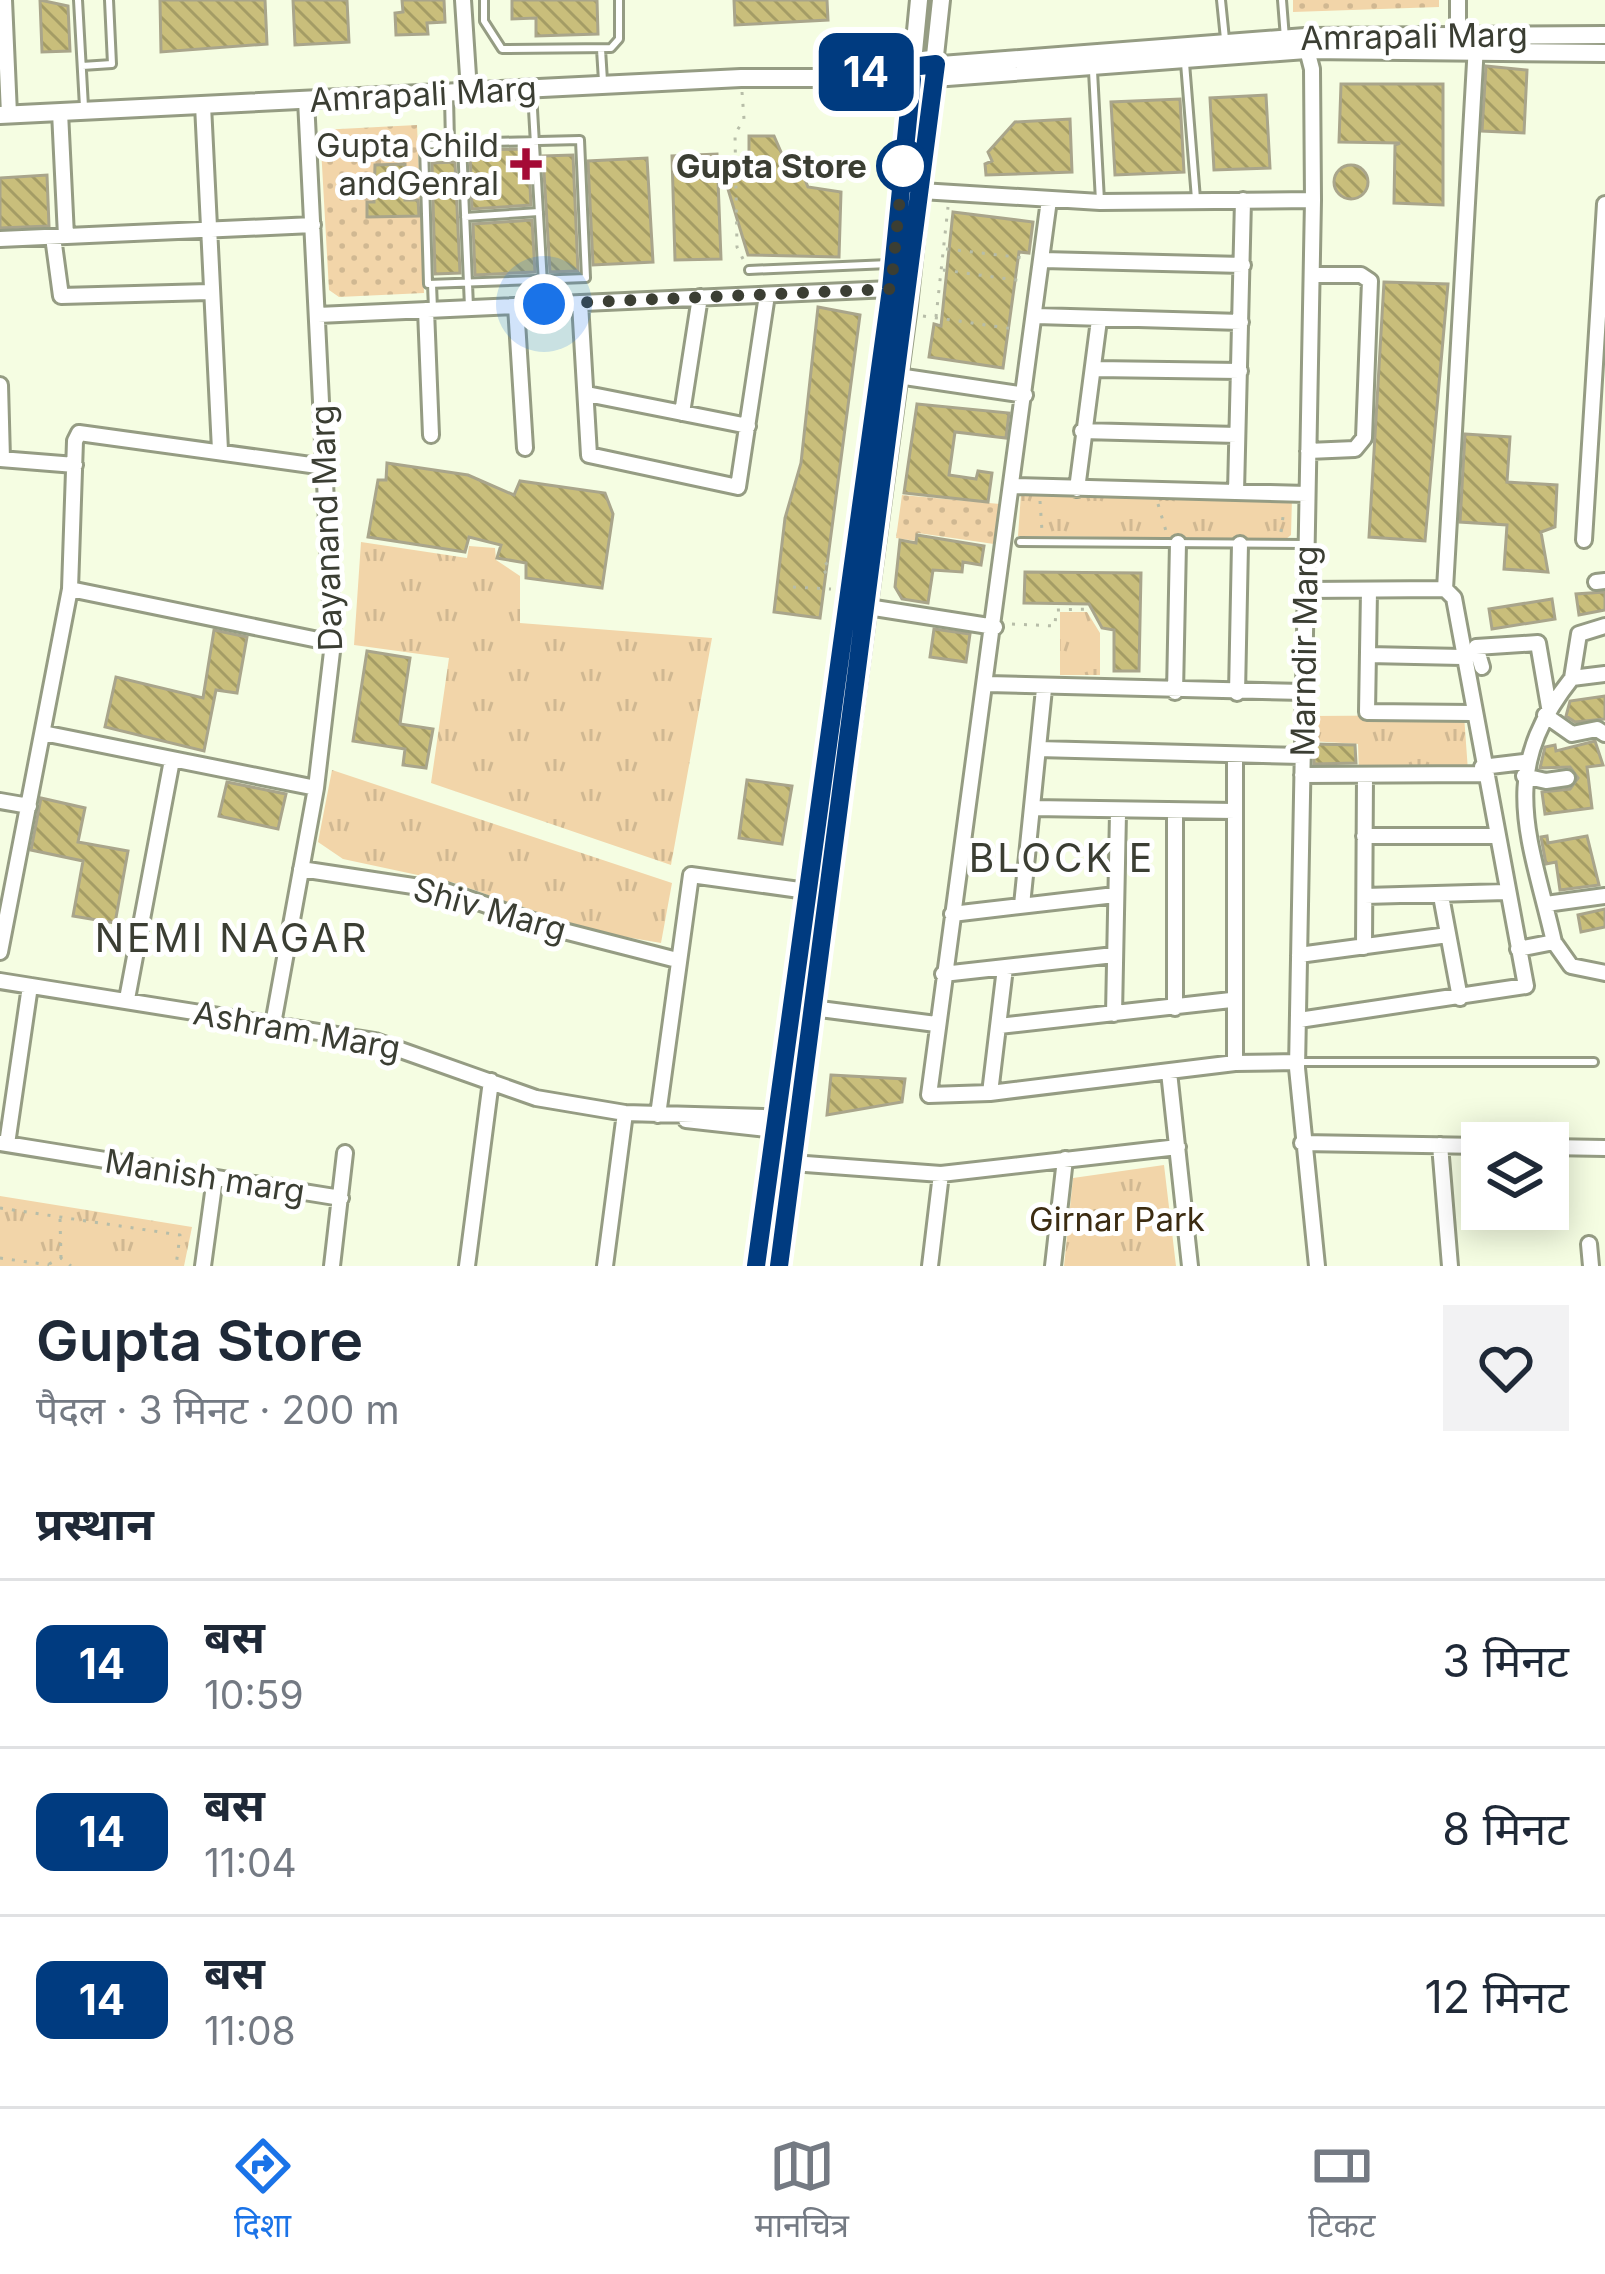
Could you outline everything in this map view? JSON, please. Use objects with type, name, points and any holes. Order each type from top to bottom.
[{"type":"street","points":[[4,0],[5,114]]},
{"type":"street","points":[[464,0],[469,91]]},
{"type":"street","points":[[779,1266],[907,314],[941,0]]},
{"type":"street","points":[[1445,590],[1467,42],[1458,0]]},
{"type":"street","points":[[756,1266],[891,289],[920,6]]},
{"type":"street","name":"Amrapali Marg","points":[[5,114],[741,78],[1092,67],[1305,44],[1605,35]]},
{"type":"street","name":"Amrapali Marg","points":[[935,71],[1285,38],[1305,44]]},
{"type":"street","name":"Amrapali Marg","points":[[1467,42],[1605,53]]},
{"type":"street","name":"Marndir Marg","points":[[1305,44],[1312,69],[1313,200],[1297,1062],[1317,1266]]},
{"type":"street","name":"Dayanand Marg","points":[[272,1024],[316,788],[333,643],[306,100]]},
{"type":"street","points":[[203,105],[208,292],[220,450]]},
{"type":"street","points":[[60,112],[61,296],[208,292]]},
{"type":"street","points":[[921,191],[1100,202],[1313,200]]},
{"type":"street","points":[[1049,200],[1000,624],[987,684],[928,1095],[990,1093],[1234,1063],[1297,1062]]},
{"type":"street","points":[[1236,492],[1244,200]]},
{"type":"street","points":[[1584,540],[1605,204]]},
{"type":"street","points":[[0,238],[313,225]]},
{"type":"street","points":[[1043,260],[1243,265]]},
{"type":"street","points":[[1308,451],[1354,449],[1364,438],[1370,281],[1361,274],[1312,275]]},
{"type":"street","points":[[318,315],[891,289]]},
{"type":"street","points":[[580,303],[589,455],[738,487],[767,295]]},
{"type":"street","points":[[682,413],[700,297]]},
{"type":"street","points":[[516,306],[525,448]]},
{"type":"street","points":[[429,309],[431,435]]},
{"type":"street","points":[[1077,489],[1100,320]]},
{"type":"street","points":[[1035,324],[1241,322]]},
{"type":"street","points":[[1095,369],[1240,371]]},
{"type":"street","points":[[898,376],[1025,394]]},
{"type":"street","points":[[0,385],[1,459],[75,465]]},
{"type":"street","points":[[586,394],[748,426]]},
{"type":"street","points":[[0,952],[70,589],[75,441],[90,431],[325,467]]},
{"type":"street","points":[[1082,431],[1238,435]]},
{"type":"street","points":[[1013,486],[1307,494]]},
{"type":"street","points":[[1175,692],[1178,543]]},
{"type":"street","points":[[1237,693],[1240,544]]},
{"type":"street","points":[[70,589],[333,643]]},
{"type":"street","points":[[1299,1020],[1526,986],[1482,770],[1454,598],[1445,590],[1305,590]]},
{"type":"street","points":[[1369,591],[1366,712],[1472,713]]},
{"type":"street","points":[[868,607],[1000,624]]},
{"type":"street","points":[[1605,626],[1579,634],[1572,678],[1547,711],[1524,769],[1525,827],[1554,942],[1571,966],[1605,973]]},
{"type":"street","points":[[1482,667],[1476,647],[1538,643],[1547,711],[1572,734],[1597,729],[1605,734]]},
{"type":"street","points":[[1368,655],[1462,657]]},
{"type":"street","points":[[1572,678],[1605,674]]},
{"type":"street","points":[[987,684],[1304,692]]},
{"type":"street","points":[[1022,905],[1044,689]]},
{"type":"street","points":[[43,733],[316,788]]},
{"type":"street","points":[[1038,748],[1302,756]]},
{"type":"street","points":[[1234,1063],[1235,755]]},
{"type":"street","points":[[127,1000],[172,760]]},
{"type":"street","points":[[1302,775],[1524,769],[1546,781],[1567,778]]},
{"type":"street","points":[[1364,947],[1365,775]]},
{"type":"street","points":[[0,800],[29,806]]},
{"type":"street","points":[[1032,808],[1235,811]]},
{"type":"street","points":[[1114,1014],[1118,812]]},
{"type":"street","points":[[1175,812],[1175,1008]]},
{"type":"street","points":[[1364,836],[1495,836]]},
{"type":"street","name":"Shiv Marg","points":[[301,868],[446,891],[556,929],[676,960]]},
{"type":"street","points":[[658,1114],[676,960],[692,875],[807,891]]},
{"type":"street","points":[[1365,896],[1507,892]]},
{"type":"street","points":[[952,914],[1115,896]]},
{"type":"street","points":[[1441,896],[1460,998]]},
{"type":"street","points":[[1546,904],[1605,896]]},
{"type":"street","points":[[1299,956],[1448,935]]},
{"type":"street","points":[[1519,949],[1554,942]]},
{"type":"street","points":[[943,974],[1114,955]]},
{"type":"street","points":[[990,1093],[1005,968]]},
{"type":"street","name":"Ashram Marg","points":[[0,981],[374,1041],[536,1097],[625,1114],[796,1125]]},
{"type":"street","points":[[3,1143],[31,986]]},
{"type":"street","points":[[999,1026],[1232,1000]]},
{"type":"street","points":[[812,1008],[936,1024]]},
{"type":"street","points":[[1169,1072],[1190,1266]]},
{"type":"street","points":[[467,1266],[491,1081]]},
{"type":"street","points":[[605,1266],[625,1114]]},
{"type":"street","name":"Manish marg","points":[[3,1143],[341,1198],[332,1266]]},
{"type":"street","points":[[1303,1143],[1461,1146]]},
{"type":"street","points":[[1440,1145],[1450,1266]]},
{"type":"street","points":[[791,1163],[941,1174],[1178,1147]]},
{"type":"street","points":[[1569,1147],[1605,1148]]},
{"type":"street","points":[[341,1198],[345,1153]]},
{"type":"street","points":[[1053,1266],[1065,1159]]},
{"type":"street","points":[[930,1266],[941,1174]]},
{"type":"street","points":[[202,1266],[215,1178]]},
{"type":"street","points":[[1588,1244],[1591,1266]]},
{"type":"lane","points":[[78,0],[84,110]]},
{"type":"lane","points":[[82,66],[112,64],[109,0]]},
{"type":"lane","points":[[484,0],[484,20],[502,49],[601,49],[619,39],[619,0]]},
{"type":"lane","points":[[1221,0],[1226,43]]},
{"type":"lane","points":[[1282,0],[1285,38]]},
{"type":"lane","points":[[601,49],[603,85]]},
{"type":"lane","points":[[1185,59],[1196,201]]},
{"type":"lane","points":[[1092,67],[1100,202]]},
{"type":"lane","points":[[532,88],[544,304]]},
{"type":"lane","points":[[449,93],[450,143]]},
{"type":"lane","points":[[429,309],[432,284],[424,145],[580,140],[586,278],[432,284]]},
{"type":"lane","points":[[462,143],[469,308]]},
{"type":"lane","points":[[465,217],[539,212]]},
{"type":"lane","points":[[749,270],[893,264]]},
{"type":"lane","points":[[1020,542],[1305,544]]},
{"type":"lane","points":[[1297,1062],[1594,1062]]},
{"type":"path","points":[[741,78],[744,118],[735,134],[737,247],[749,270]]},
{"type":"path","points":[[936,317],[950,193]]},
{"type":"path","points":[[944,248],[1043,260]]},
{"type":"path","points":[[941,270],[1040,283]]},
{"type":"path","points":[[907,314],[1035,324]]},
{"type":"path","points":[[1040,498],[1040,531],[1061,531]]},
{"type":"path","points":[[1147,531],[1169,531],[1156,500],[1177,500]]},
{"type":"path","points":[[1261,532],[1284,532],[1285,501]]},
{"type":"path","points":[[824,573],[830,568],[825,562]]},
{"type":"path","points":[[793,587],[849,592]]},
{"type":"path","points":[[1000,624],[1055,626],[1056,610],[1090,609]]},
{"type":"path","points":[[0,1208],[180,1235],[176,1266]]},
{"type":"path","points":[[60,1217],[62,1258],[71,1266]]},
{"type":"path","points":[[0,1258],[49,1266],[62,1258]]},
{"type":"green space","points":[[1293,0],[1439,0],[1439,7],[1293,12]]},
{"type":"green space","points":[[417,125],[424,293],[339,297],[329,290],[320,130]]},
{"type":"green space","points":[[1021,494],[1292,498],[1291,535],[1286,539],[1018,536]]},
{"type":"green space","points":[[902,495],[1000,504],[994,544],[918,533],[916,541],[896,538]]},
{"type":"green space","points":[[361,542],[467,558],[469,546],[495,548],[496,560],[520,576],[520,623],[712,638],[671,865],[431,783],[449,658],[354,645]]},
{"type":"green space","points":[[1060,612],[1087,612],[1100,633],[1100,675],[1060,675]]},
{"type":"green space","points":[[1464,715],[1468,771],[1359,773],[1358,744],[1311,741],[1311,716]]},
{"type":"green space","points":[[332,770],[672,883],[661,943],[585,930],[455,883],[343,859],[318,842]]},
{"type":"green space","name":"Girnar Park","points":[[1164,1165],[1176,1266],[1064,1266],[1073,1178]]},
{"type":"green space","points":[[0,1196],[192,1227],[184,1266],[0,1266]]},
{"type":"building","points":[[40,0],[68,6],[70,51],[42,52]]},
{"type":"building","points":[[160,0],[265,0],[267,44],[161,52]]},
{"type":"building","points":[[293,0],[347,0],[349,42],[295,45]]},
{"type":"building","points":[[402,0],[444,0],[445,22],[427,23],[428,34],[396,35],[395,13],[403,12]]},
{"type":"building","points":[[512,0],[597,0],[598,34],[536,36],[536,18],[512,19]]},
{"type":"building","points":[[734,0],[827,0],[828,20],[735,25]]},
{"type":"building","points":[[1486,66],[1527,70],[1524,133],[1482,131]]},
{"type":"building","points":[[1341,84],[1443,84],[1443,205],[1394,203],[1395,145],[1400,143],[1339,142]]},
{"type":"building","points":[[1266,95],[1270,168],[1214,170],[1210,98]]},
{"type":"building","points":[[1180,99],[1184,172],[1115,175],[1111,102]]},
{"type":"building","points":[[1070,119],[1072,172],[986,175],[985,164],[992,161],[988,152],[1015,122]]},
{"type":"building","points":[[749,136],[774,136],[788,168],[800,168],[808,187],[841,192],[839,257],[748,255],[724,176],[749,161]]},
{"type":"building","points":[[528,149],[531,205],[472,209],[470,150]]},
{"type":"building","points":[[717,154],[721,259],[675,260],[672,156]]},
{"type":"building","points":[[573,155],[578,271],[550,272],[543,156]]},
{"type":"building","points":[[647,158],[653,262],[593,265],[588,161]]},
{"type":"building","points":[[455,162],[460,273],[435,274],[432,163]]},
{"type":"building","points":[[405,164],[405,200],[418,200],[419,216],[367,217],[367,202],[374,202],[375,165]]},
{"type":"building","points":[[1351,165],[1363,170],[1368,182],[1363,194],[1351,199],[1339,194],[1334,182],[1339,170]]},
{"type":"building","points":[[47,175],[49,226],[0,228],[0,178]]},
{"type":"building","points":[[953,212],[1033,222],[1029,253],[1019,252],[1003,368],[929,357],[934,324],[941,326]]},
{"type":"building","points":[[532,220],[535,272],[475,275],[473,224]]},
{"type":"building","points":[[1384,282],[1448,284],[1425,541],[1369,537]]},
{"type":"building","points":[[818,307],[860,315],[820,618],[774,612],[785,518],[801,463]]},
{"type":"building","points":[[917,404],[1009,413],[1006,438],[955,432],[949,475],[976,479],[978,471],[992,473],[988,502],[904,493]]},
{"type":"building","points":[[1465,434],[1510,437],[1507,482],[1557,485],[1555,527],[1541,532],[1548,572],[1504,569],[1507,525],[1460,522]]},
{"type":"building","points":[[387,463],[468,475],[514,495],[520,481],[605,493],[613,514],[602,588],[526,578],[526,563],[497,558],[501,545],[469,537],[465,552],[368,537],[378,480],[386,480]]},
{"type":"building","points":[[917,535],[984,546],[981,565],[963,562],[962,572],[933,570],[928,603],[902,599],[895,587],[900,540],[916,543]]},
{"type":"building","points":[[1025,572],[1141,573],[1139,671],[1114,671],[1114,630],[1102,628],[1089,604],[1024,603]]},
{"type":"building","points":[[1605,592],[1605,610],[1579,615],[1576,594]]},
{"type":"building","points":[[1552,599],[1555,619],[1492,629],[1489,609]]},
{"type":"building","points":[[934,629],[970,634],[966,662],[930,657]]},
{"type":"building","points":[[214,630],[247,637],[237,693],[216,690],[204,751],[105,727],[116,677],[203,698]]},
{"type":"building","points":[[367,651],[410,658],[400,724],[433,729],[426,768],[403,765],[405,749],[353,741]]},
{"type":"building","points":[[1605,696],[1605,719],[1575,722],[1566,716],[1570,701]]},
{"type":"building","points":[[1595,741],[1603,765],[1587,767],[1592,808],[1545,814],[1542,792],[1570,789],[1578,778],[1570,767],[1540,768],[1545,747],[1555,745],[1556,751]]},
{"type":"building","points":[[1314,744],[1355,745],[1356,763],[1314,764]]},
{"type":"building","points":[[747,780],[792,786],[782,844],[739,838]]},
{"type":"building","points":[[227,782],[286,794],[278,829],[219,816]]},
{"type":"building","points":[[41,798],[85,808],[78,842],[128,851],[115,923],[73,916],[83,861],[31,850]]},
{"type":"building","points":[[1547,836],[1548,843],[1587,836],[1599,885],[1560,890],[1556,862],[1546,864],[1541,837]]},
{"type":"building","points":[[1605,909],[1605,927],[1581,932],[1578,915]]},
{"type":"building","points":[[831,1075],[905,1079],[902,1102],[827,1115]]},
{"type":"bus line","name":"14","points":[[756,1266],[891,289],[912,79],[846,75],[936,64],[779,1266]]},
{"type":"place","name":"Gupta Child andGenral","points":[[526,164]]},
{"type":"place","name":"Gupta Store","points":[[903,166]]},
{"type":"district","name":"BLOCK E","points":[[1062,857]]},
{"type":"district","name":"NEMI NAGAR","points":[[232,937]]},
{"type":"route","points":[[544,304],[891,289],[903,166]]}]
